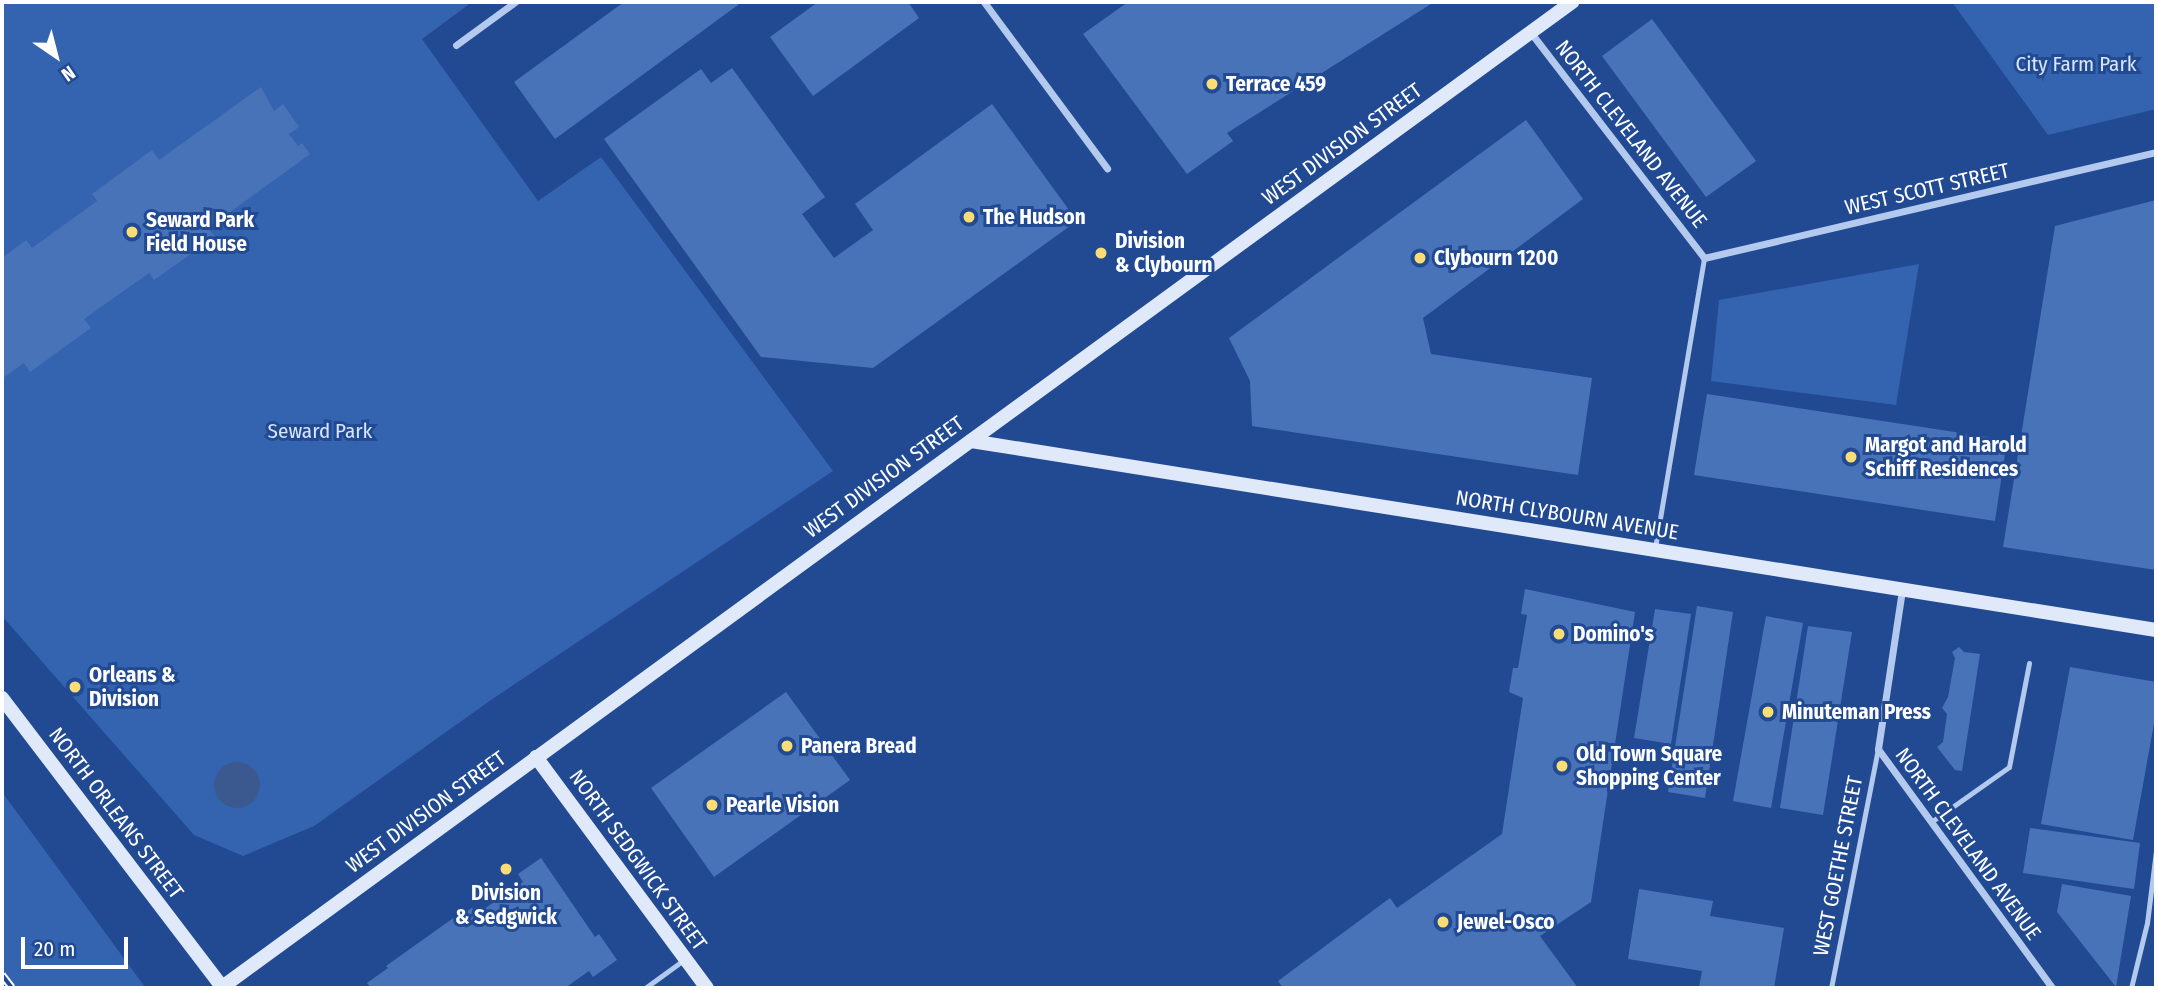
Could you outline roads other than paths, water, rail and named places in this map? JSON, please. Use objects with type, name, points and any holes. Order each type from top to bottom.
[{"type":"main road","name":"WEST DIVISION STREET","points":[[221,988],[1566,4]]},
{"type":"main road","name":"NORTH CLYBOURN AVENUE","points":[[971,441],[2156,630]]},
{"type":"main road","name":"NORTH ORLEANS STREET","points":[[2,698],[221,988]]},
{"type":"main road","name":"NORTH SEDGWICK STREET","points":[[536,757],[707,988]]},
{"type":"street","points":[[456,45],[515,2]]},
{"type":"street","points":[[984,2],[1107,168]]},
{"type":"street","name":"NORTH CLEVELAND AVENUE","points":[[1531,32],[1704,258]]},
{"type":"street","name":"WEST SCOTT STREET","points":[[1704,258],[2156,152]]},
{"type":"street","name":"NORTH CLEVELAND AVENUE","points":[[1902,589],[1878,749],[2052,988]]},
{"type":"lane","points":[[1655,550],[1704,258]]},
{"type":"lane","points":[[1931,822],[2009,767],[2029,663]]},
{"type":"lane","name":"WEST GOETHE STREET","points":[[1831,988],[1878,749]]},
{"type":"lane","points":[[2131,988],[2147,923],[2156,850]]},
{"type":"lane","points":[[645,988],[685,959]]},
{"type":"railway","points":[[2,975],[12,988]]},
{"type":"place","name":"Terrace 459","points":[[1212,84]]},
{"type":"place","name":"The Hudson","points":[[969,217]]},
{"type":"place","name":"Seward Park Field House","points":[[132,232]]},
{"type":"place","name":"Division & Clybourn","points":[[1101,253]]},
{"type":"place","name":"Clybourn 1200","points":[[1420,258]]},
{"type":"place","name":"Margot and Harold Schiff Residences","points":[[1851,457]]},
{"type":"place","name":"Domino's","points":[[1559,634]]},
{"type":"place","name":"Orleans & Division","points":[[75,687]]},
{"type":"place","name":"Minuteman Press","points":[[1768,712]]},
{"type":"place","name":"Panera Bread","points":[[787,746]]},
{"type":"place","name":"Old Town Square Shopping Center","points":[[1562,766]]},
{"type":"place","name":"Pearle Vision","points":[[712,805]]},
{"type":"place","name":"Division & Sedgwick","points":[[506,869]]},
{"type":"place","name":"Jewel-Osco","points":[[1443,922]]},
{"type":"park label","name":"City Farm Park","points":[[2076,64]]},
{"type":"park label","name":"Seward Park","points":[[320,431]]}]
